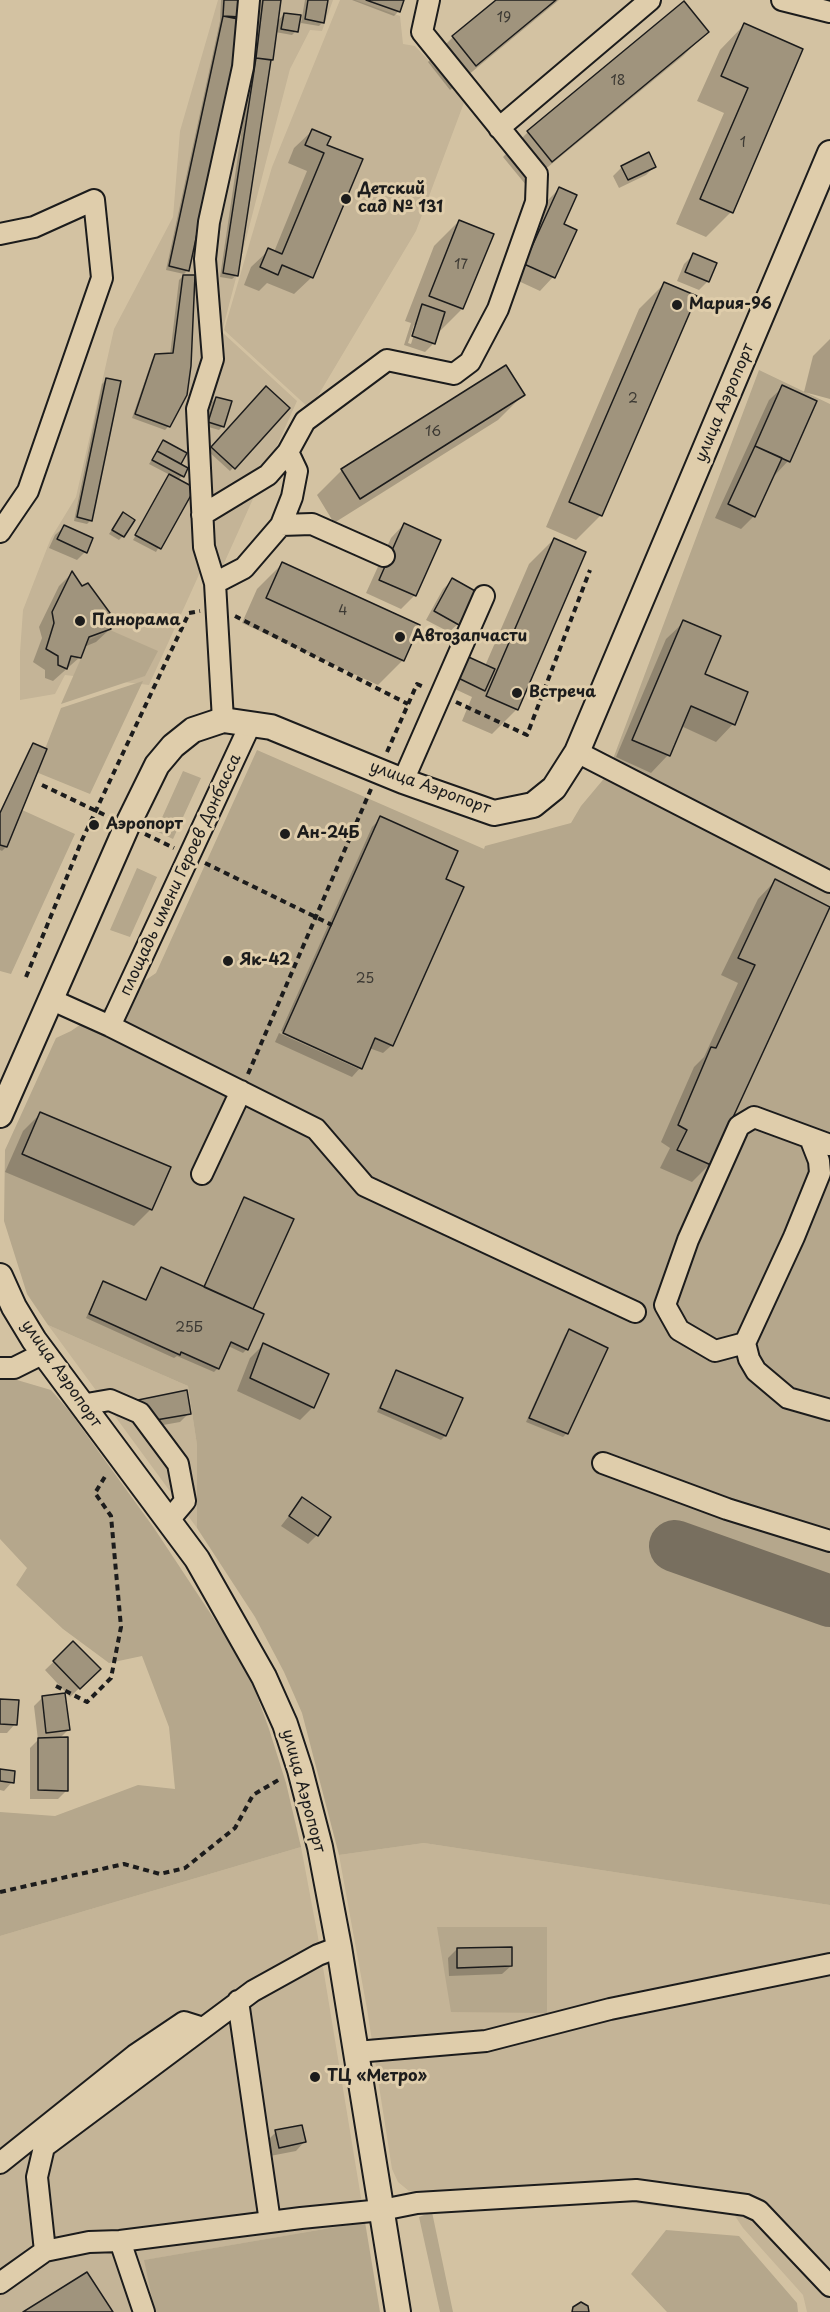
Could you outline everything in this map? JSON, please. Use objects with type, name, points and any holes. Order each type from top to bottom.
[{"type":"main road","name":"улица Аэропорт","points":[[0,1115],[127,826],[157,765],[173,746],[193,730],[223,720],[271,727],[403,781],[494,813],[533,805],[554,788],[577,752],[830,153]]},
{"type":"main road","name":"улица Аэропорт","points":[[0,1276],[14,1306],[44,1353],[197,1559],[264,1677],[285,1724],[300,1770],[320,1847],[339,1947],[398,2312]]},
{"type":"lane","points":[[223,720],[215,584],[204,547],[197,409],[213,359],[205,260],[209,222],[243,67],[249,0]]},
{"type":"lane","points":[[202,514],[268,475],[288,452],[305,421],[387,360],[454,374],[470,362],[498,309],[537,202],[537,174],[422,32],[427,9],[447,0]]},
{"type":"lane","points":[[499,128],[650,0]]},
{"type":"lane","points":[[782,0],[830,12]]},
{"type":"lane","points":[[0,234],[34,227],[94,200],[102,278],[28,491],[0,532]]},
{"type":"lane","points":[[215,584],[244,568],[281,525],[292,497],[297,471],[288,452]]},
{"type":"lane","points":[[281,525],[312,524],[384,556]]},
{"type":"lane","points":[[403,781],[484,596]]},
{"type":"lane","name":"площадь имени Героев Донбасса","points":[[110,1026],[251,723]]},
{"type":"lane","points":[[577,752],[830,882]]},
{"type":"lane","points":[[50,999],[110,1026],[316,1129],[364,1186],[635,1312]]},
{"type":"lane","points":[[202,1174],[241,1091]]},
{"type":"lane","points":[[745,1343],[715,1351],[679,1330],[665,1305],[688,1240],[739,1126],[754,1118],[830,1145]]},
{"type":"lane","points":[[810,1138],[819,1161],[825,1169],[745,1343],[749,1359],[756,1371],[788,1398],[830,1410]]},
{"type":"lane","points":[[0,1368],[14,1368],[44,1353]]},
{"type":"lane","points":[[81,1405],[110,1400],[140,1413],[178,1464],[185,1501],[169,1520]]},
{"type":"lane","points":[[603,1463],[727,1509],[830,1541]]},
{"type":"lane","points":[[45,2251],[37,2177],[44,2147],[238,2001],[290,1970],[339,1947]]},
{"type":"lane","points":[[356,2052],[486,2042],[610,2009],[830,1964]]},
{"type":"lane","points":[[238,2001],[270,2222]]},
{"type":"lane","points":[[0,2163],[135,2055],[184,2022],[203,2028]]},
{"type":"lane","points":[[0,2283],[45,2251],[89,2242],[120,2241],[382,2210],[417,2203],[636,2190],[746,2205],[759,2211],[830,2286]]},
{"type":"lane","points":[[120,2241],[144,2312]]},
{"type":"path","points":[[241,1091],[417,684],[527,735],[590,570]]},
{"type":"path","points":[[26,977],[82,840],[189,613],[216,607],[408,704]]},
{"type":"path","points":[[56,1686],[87,1702],[111,1678],[121,1627],[111,1516],[94,1493],[106,1474]]},
{"type":"path","points":[[0,1892],[124,1864],[160,1874],[185,1868],[235,1828],[253,1795],[300,1770]]},
{"type":"shaded area","points":[[218,0],[333,0],[322,31],[310,30],[290,69],[222,332],[297,401],[221,570],[202,568],[149,685],[65,675],[55,694],[20,700],[23,610],[51,538],[76,497],[114,329],[173,217],[180,131]]},
{"type":"shaded area","name":"Детский сад № 131","points":[[340,0],[355,0],[400,16],[403,44],[415,46],[465,100],[416,231],[310,409],[224,330],[272,167]]},
{"type":"shaded area","points":[[759,370],[830,404],[830,1905],[424,1843],[339,1855],[302,1713],[284,1672],[255,1617],[197,1528],[197,1445],[188,1386],[48,1325],[27,1294],[4,1221],[5,1150],[56,1038],[71,1031],[156,973],[257,750],[484,849],[485,846],[571,823],[581,806],[607,775]]},
{"type":"shaded area","points":[[110,630],[158,651],[145,676],[61,704],[89,640]]},
{"type":"shaded area","points":[[143,681],[90,794],[36,772],[61,708]]},
{"type":"shaded area","points":[[183,771],[201,778],[173,839],[156,831]]},
{"type":"shaded area","points":[[20,809],[75,834],[11,974],[0,971],[0,844]]},
{"type":"shaded area","points":[[137,868],[157,877],[130,937],[110,930]]},
{"type":"shaded area","points":[[48,1325],[188,1386],[197,1445],[197,1528]]},
{"type":"shaded area","points":[[0,1375],[51,1390],[70,1412],[154,1528],[226,1637],[252,1682],[269,1729],[286,1783],[301,1847],[0,1936],[0,1812],[55,1816],[138,1785],[175,1789],[169,1727],[142,1656],[109,1663],[63,1629],[16,1585],[27,1568],[0,1539]]},
{"type":"shaded area","points":[[424,1843],[830,1905],[830,2312],[807,2312],[803,2295],[735,2216],[625,2202],[618,2183],[422,2193],[409,2191],[398,2182],[392,2169],[367,2009],[339,1855]]},
{"type":"shaded area","points":[[301,1847],[365,2222],[145,2260],[155,2312],[0,2312],[0,1936]]},
{"type":"shaded area","points":[[437,1927],[547,1927],[547,2013],[451,2012]]},
{"type":"shaded area","points":[[432,2212],[453,2312],[440,2312],[419,2217]]},
{"type":"shaded area","points":[[365,2222],[380,2312],[155,2312],[144,2260]]},
{"type":"shaded area","points":[[666,2230],[739,2236],[797,2303],[798,2312],[667,2312],[631,2274]]},
{"type":"building","points":[[224,0],[243,0],[241,17],[223,16]]},
{"type":"building","points":[[263,0],[281,0],[273,60],[256,58]]},
{"type":"building","points":[[308,0],[328,0],[324,23],[305,19]]},
{"type":"building","points":[[366,0],[404,0],[400,12]]},
{"type":"building","points":[[496,0],[556,0],[476,66],[452,36]]},
{"type":"building","points":[[684,1],[709,32],[552,162],[527,131]]},
{"type":"building","points":[[284,13],[301,15],[298,32],[281,29]]},
{"type":"building","points":[[223,16],[243,20],[189,271],[169,266]]},
{"type":"building","points":[[744,23],[803,49],[733,213],[700,199],[748,88],[721,76]]},
{"type":"building","points":[[256,58],[271,60],[238,276],[223,273]]},
{"type":"building","points":[[312,129],[331,137],[327,145],[363,159],[313,278],[282,265],[278,275],[260,267],[268,248],[282,254],[324,153],[305,145]]},
{"type":"building","points":[[649,152],[656,167],[628,180],[621,166]]},
{"type":"building","points":[[559,187],[577,195],[564,224],[577,230],[555,278],[524,264]]},
{"type":"building","points":[[459,220],[494,234],[463,309],[429,296]]},
{"type":"building","points":[[693,253],[717,263],[709,282],[685,272]]},
{"type":"building","points":[[183,275],[195,275],[191,366],[187,395],[170,427],[135,414],[155,354],[173,353]]},
{"type":"building","points":[[664,282],[697,296],[602,516],[569,502]]},
{"type":"building","points":[[422,304],[445,312],[435,344],[412,336]]},
{"type":"building","points":[[506,365],[525,395],[360,499],[341,469]]},
{"type":"building","points":[[106,378],[121,381],[92,521],[77,517]]},
{"type":"building","points":[[782,385],[817,401],[790,462],[755,446]]},
{"type":"building","points":[[266,386],[290,408],[235,469],[211,447]]},
{"type":"building","points":[[216,397],[232,401],[224,427],[208,422]]},
{"type":"building","points":[[163,440],[187,453],[181,464],[157,451]]},
{"type":"building","points":[[755,446],[782,458],[755,517],[728,504]]},
{"type":"building","points":[[157,451],[188,468],[184,477],[152,460]]},
{"type":"building","points":[[169,474],[195,488],[161,549],[135,535]]},
{"type":"building","points":[[123,512],[135,520],[124,537],[112,530]]},
{"type":"building","points":[[404,523],[441,540],[416,596],[379,580]]},
{"type":"building","points":[[64,525],[93,538],[87,553],[57,539]]},
{"type":"building","points":[[554,538],[586,552],[518,710],[486,696]]},
{"type":"building","points":[[282,562],[420,625],[404,661],[266,598]]},
{"type":"building","name":"Панорама","points":[[72,571],[82,586],[88,583],[110,613],[105,619],[111,629],[89,637],[81,658],[71,656],[67,669],[58,665],[58,656],[46,649],[54,623],[52,612]]},
{"type":"building","points":[[452,578],[477,592],[459,625],[434,611]]},
{"type":"building","points":[[683,620],[721,636],[705,674],[748,692],[735,725],[691,706],[670,756],[632,740]]},
{"type":"building","points":[[462,654],[495,669],[485,691],[452,675]]},
{"type":"building","points":[[33,743],[47,749],[7,847],[0,845],[0,813]]},
{"type":"building","points":[[380,816],[458,851],[446,879],[464,887],[393,1046],[375,1038],[362,1069],[283,1033]]},
{"type":"building","points":[[775,879],[830,907],[711,1165],[677,1150],[687,1130],[678,1125],[711,1047],[716,1048],[755,965],[738,958]]},
{"type":"building","points":[[40,1112],[171,1167],[152,1210],[22,1154]]},
{"type":"building","points":[[244,1197],[294,1219],[253,1309],[204,1287]]},
{"type":"building","points":[[161,1267],[264,1314],[248,1350],[231,1342],[219,1369],[181,1352],[180,1355],[89,1314],[103,1281],[146,1300]]},
{"type":"building","points":[[569,1329],[608,1348],[568,1434],[529,1418]]},
{"type":"building","points":[[263,1343],[329,1374],[314,1408],[250,1378]]},
{"type":"building","points":[[396,1370],[463,1398],[446,1436],[380,1408]]},
{"type":"building","points":[[187,1390],[191,1414],[150,1421],[141,1413],[138,1400]]},
{"type":"building","points":[[302,1497],[331,1517],[318,1536],[289,1516]]},
{"type":"building","points":[[73,1641],[101,1669],[80,1689],[53,1661]]},
{"type":"building","points":[[65,1693],[70,1730],[46,1733],[42,1696]]},
{"type":"building","points":[[0,1699],[19,1700],[17,1725],[0,1724]]},
{"type":"building","points":[[68,1737],[68,1791],[38,1790],[38,1738]]},
{"type":"building","points":[[0,1769],[15,1771],[14,1783],[0,1781]]},
{"type":"building","points":[[512,1947],[512,1966],[457,1968],[457,1948]]},
{"type":"building","points":[[302,2125],[306,2142],[279,2148],[275,2130]]},
{"type":"building","points":[[87,2272],[113,2312],[23,2312]]},
{"type":"building","points":[[581,2302],[588,2306],[589,2312],[572,2312],[573,2307]]},
{"type":"taxiway","points":[[675,1546],[830,1601]]},
{"type":"place","name":"Детский сад № 131","points":[[346,199]]},
{"type":"place","name":"Мария-96","points":[[677,305]]},
{"type":"place","name":"Панорама","points":[[80,621]]},
{"type":"place","name":"Автозапчасти","points":[[400,637]]},
{"type":"place","name":"Встреча","points":[[517,693]]},
{"type":"place","name":"Аэропорт","points":[[94,825]]},
{"type":"place","name":"Ан-24Б","points":[[285,834]]},
{"type":"place","name":"Як-42","points":[[228,961]]},
{"type":"place","name":"ТЦ «Метро»","points":[[315,2077]]}]
